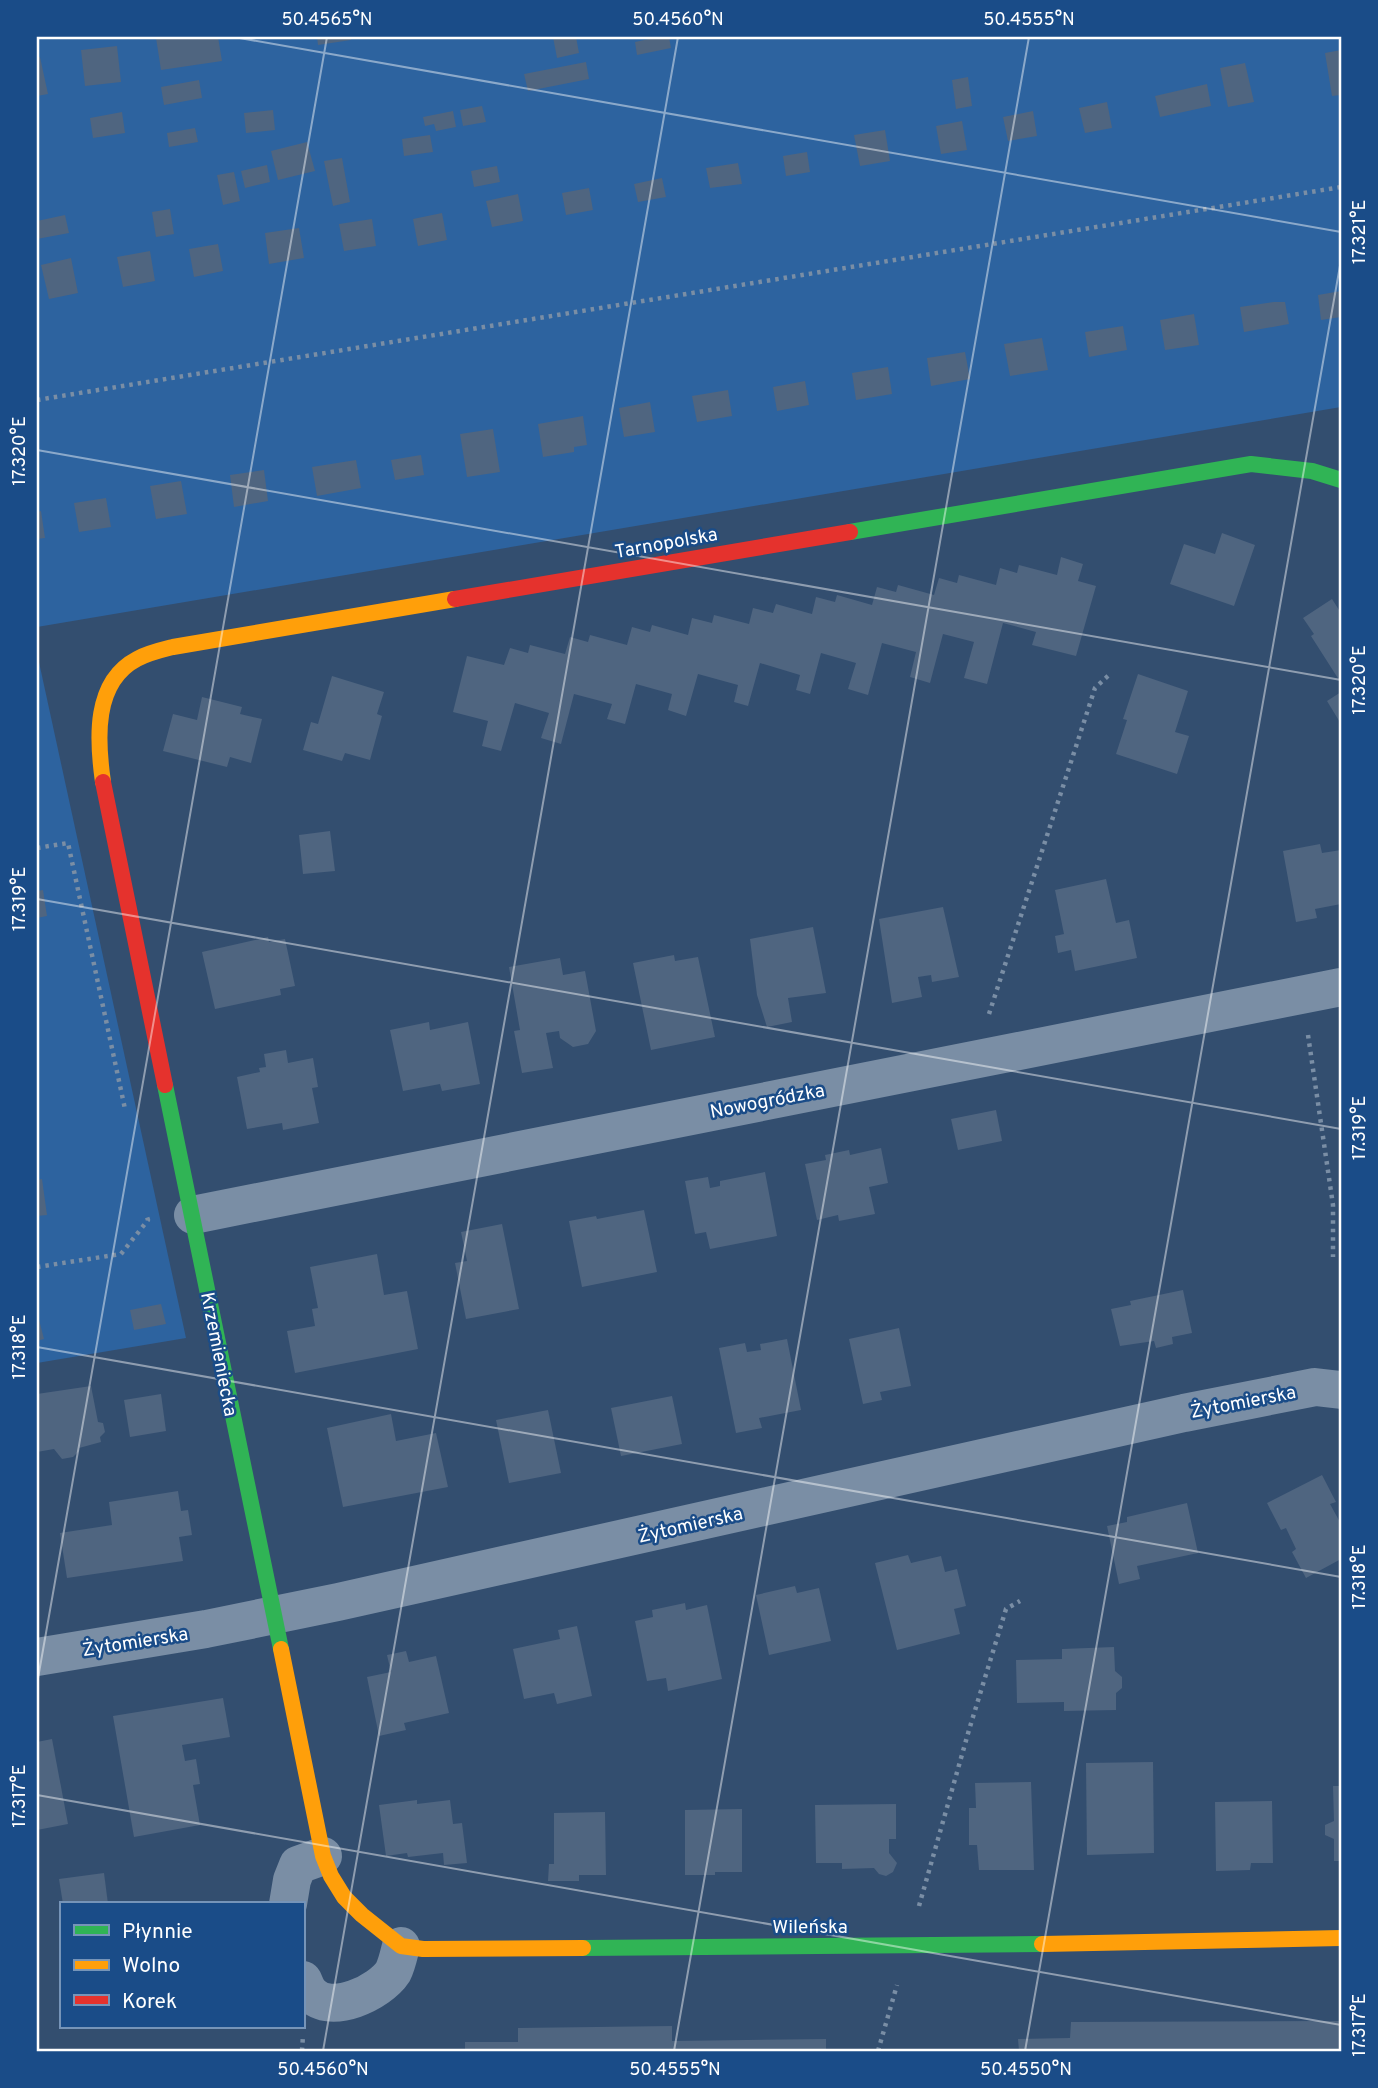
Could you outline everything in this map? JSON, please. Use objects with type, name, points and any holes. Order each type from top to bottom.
[{"type":"street","name":"Tarnopolska","points":[[103,785],[98,748],[99,723],[105,700],[113,680],[129,663],[147,653],[214,639],[1251,464],[1312,471],[1341,480]]},
{"type":"street","name":"Krzemieniecka","points":[[103,785],[323,1856]]},
{"type":"street","name":"Nowogródzka","points":[[192,1215],[1341,987]]},
{"type":"street","name":"Żytomierska","points":[[37,1657],[274,1615],[1184,1413],[1315,1387],[1341,1390]]},
{"type":"street","points":[[288,1902],[292,1880],[299,1865],[323,1856],[344,1897],[362,1915],[401,1945],[394,1969],[384,1983],[355,2000],[324,2001],[311,1995],[304,1982]]},
{"type":"street","name":"Wileńska","points":[[401,1945],[423,1949],[908,1946],[1341,1938]]},
{"type":"path","points":[[37,400],[1341,187]]},
{"type":"path","points":[[974,1059],[1095,688],[1110,674]]},
{"type":"path","points":[[37,848],[68,843],[125,1113]]},
{"type":"path","points":[[1302,994],[1333,1205],[1333,1257]]},
{"type":"path","points":[[37,1267],[121,1254],[148,1220],[145,1207]]},
{"type":"path","points":[[878,2051],[1006,1609],[1020,1601]]},
{"type":"shaded area","points":[[37,37],[1341,37],[1341,407],[37,627]]},
{"type":"shaded area","points":[[37,653],[186,1338],[37,1363]]},
{"type":"building","points":[[218,37],[222,61],[161,70],[156,38]]},
{"type":"building","points":[[317,37],[351,37],[351,40],[318,45]]},
{"type":"building","points":[[553,37],[576,37],[579,53],[557,58]]},
{"type":"building","points":[[669,37],[671,48],[637,55],[635,42]]},
{"type":"building","points":[[117,46],[121,82],[85,86],[81,50]]},
{"type":"building","points":[[1341,50],[1341,95],[1332,96],[1325,53]]},
{"type":"building","points":[[40,57],[48,94],[37,96],[37,58]]},
{"type":"building","points":[[586,62],[589,79],[528,91],[524,74]]},
{"type":"building","points":[[1245,63],[1254,102],[1228,107],[1220,68]]},
{"type":"building","points":[[968,77],[972,106],[956,109],[952,80]]},
{"type":"building","points":[[199,80],[202,98],[164,105],[161,87]]},
{"type":"building","points":[[1207,84],[1211,106],[1160,117],[1155,96]]},
{"type":"building","points":[[1107,102],[1112,128],[1085,133],[1079,108]]},
{"type":"building","points":[[482,106],[486,122],[463,126],[460,110]]},
{"type":"building","points":[[273,110],[275,130],[246,133],[244,113]]},
{"type":"building","points":[[453,111],[456,127],[436,131],[434,124],[425,126],[423,117]]},
{"type":"building","points":[[1033,111],[1037,136],[1008,141],[1003,117]]},
{"type":"building","points":[[122,112],[125,133],[93,138],[90,118]]},
{"type":"building","points":[[962,121],[967,150],[941,154],[936,126]]},
{"type":"building","points":[[195,128],[198,142],[169,147],[167,133]]},
{"type":"building","points":[[885,130],[890,161],[860,166],[854,135]]},
{"type":"building","points":[[430,135],[433,152],[404,156],[402,139]]},
{"type":"building","points":[[307,142],[315,171],[278,180],[271,151]]},
{"type":"building","points":[[807,152],[810,172],[786,176],[783,156]]},
{"type":"building","points":[[342,158],[350,202],[333,206],[324,161]]},
{"type":"building","points":[[738,163],[742,184],[710,188],[706,168]]},
{"type":"building","points":[[267,165],[270,182],[245,188],[241,171]]},
{"type":"building","points":[[497,166],[500,182],[474,187],[471,171]]},
{"type":"building","points":[[234,172],[240,201],[223,205],[217,175]]},
{"type":"building","points":[[662,178],[666,197],[638,202],[634,184]]},
{"type":"building","points":[[589,188],[593,210],[566,215],[562,193]]},
{"type":"building","points":[[518,194],[523,221],[492,227],[486,201]]},
{"type":"building","points":[[170,209],[174,234],[156,237],[152,212]]},
{"type":"building","points":[[442,213],[447,240],[418,246],[413,219]]},
{"type":"building","points":[[65,215],[69,233],[37,239],[37,221]]},
{"type":"building","points":[[372,219],[376,246],[344,251],[339,224]]},
{"type":"building","points":[[299,228],[304,258],[269,264],[265,233]]},
{"type":"building","points":[[218,244],[223,271],[194,277],[189,249]]},
{"type":"building","points":[[150,251],[155,281],[123,287],[117,257]]},
{"type":"building","points":[[71,258],[78,293],[49,299],[41,265]]},
{"type":"building","points":[[1341,291],[1341,317],[1321,320],[1318,295]]},
{"type":"building","points":[[1285,302],[1289,324],[1244,332],[1240,307]]},
{"type":"building","points":[[1194,314],[1199,345],[1165,350],[1160,320]]},
{"type":"building","points":[[1123,326],[1127,350],[1089,357],[1085,332]]},
{"type":"building","points":[[1042,338],[1048,370],[1010,376],[1004,344]]},
{"type":"building","points":[[965,352],[970,379],[931,386],[927,358]]},
{"type":"building","points":[[888,367],[892,394],[856,400],[852,373]]},
{"type":"building","points":[[805,381],[809,405],[777,411],[773,387]]},
{"type":"building","points":[[728,390],[732,416],[697,422],[692,396]]},
{"type":"building","points":[[650,402],[655,432],[624,437],[619,408]]},
{"type":"building","points":[[583,416],[587,445],[574,447],[574,452],[543,457],[538,424]]},
{"type":"building","points":[[493,429],[500,472],[467,477],[460,434]]},
{"type":"building","points":[[421,455],[424,475],[395,480],[391,460]]},
{"type":"building","points":[[356,460],[361,488],[317,496],[312,467]]},
{"type":"building","points":[[264,470],[268,501],[234,507],[230,475]]},
{"type":"building","points":[[181,481],[187,514],[156,519],[150,486]]},
{"type":"building","points":[[106,498],[111,527],[79,532],[74,503]]},
{"type":"building","points":[[41,511],[45,538],[37,539],[37,512]]},
{"type":"building","points":[[1222,533],[1255,545],[1234,606],[1170,584],[1184,544],[1215,554]]},
{"type":"building","points":[[1061,557],[1083,564],[1078,581],[1096,586],[1076,656],[1032,645],[1036,632],[1003,623],[987,684],[964,678],[974,642],[943,634],[930,683],[910,677],[916,652],[882,643],[868,695],[848,689],[856,663],[821,653],[810,694],[796,690],[800,675],[760,663],[748,706],[734,702],[738,685],[698,674],[686,716],[668,710],[672,694],[636,684],[625,724],[607,719],[612,704],[574,694],[561,744],[541,738],[549,713],[515,703],[501,751],[482,746],[488,721],[453,712],[467,656],[504,665],[510,648],[528,653],[530,645],[565,654],[570,637],[588,642],[590,635],[627,645],[632,627],[650,632],[652,625],[688,635],[692,618],[712,623],[714,615],[749,624],[753,608],[773,613],[776,604],[812,614],[816,597],[835,602],[837,595],[872,605],[877,587],[896,592],[898,585],[934,595],[939,578],[957,583],[959,575],[996,585],[1000,568],[1017,573],[1019,565],[1057,575]]},
{"type":"building","points":[[1332,599],[1341,613],[1341,683],[1311,636],[1314,634],[1303,618]]},
{"type":"building","points":[[1138,674],[1188,691],[1175,732],[1189,736],[1177,774],[1116,754],[1127,720],[1123,719]]},
{"type":"building","points":[[332,676],[384,692],[377,714],[382,716],[370,760],[345,753],[342,761],[303,750],[311,722],[318,724]]},
{"type":"building","points":[[1341,692],[1341,724],[1327,701]]},
{"type":"building","points":[[202,697],[242,707],[240,714],[262,719],[251,763],[230,757],[227,767],[163,751],[173,714],[197,720]]},
{"type":"building","points":[[330,831],[335,871],[303,874],[299,835]]},
{"type":"building","points":[[1320,844],[1322,853],[1341,850],[1341,904],[1315,909],[1317,918],[1296,922],[1283,851]]},
{"type":"building","points":[[1106,879],[1116,923],[1129,920],[1137,958],[1075,971],[1071,950],[1058,953],[1055,936],[1064,934],[1055,890]]},
{"type":"building","points":[[43,890],[47,916],[37,918],[37,891]]},
{"type":"building","points":[[943,907],[959,977],[932,982],[931,975],[918,977],[922,997],[892,1003],[879,919]]},
{"type":"building","points":[[813,927],[826,993],[788,998],[792,1022],[767,1027],[757,995],[750,939]]},
{"type":"building","points":[[268,937],[269,942],[285,939],[295,986],[280,989],[281,995],[215,1009],[202,952]]},
{"type":"building","points":[[674,955],[675,961],[698,957],[715,1037],[651,1050],[633,963]]},
{"type":"building","points":[[560,958],[563,975],[585,971],[596,1031],[588,1044],[573,1047],[560,1038],[559,1031],[546,1033],[553,1068],[522,1073],[514,1031],[520,1030],[509,967]]},
{"type":"building","points":[[429,1022],[430,1030],[468,1022],[480,1084],[442,1091],[440,1084],[403,1091],[390,1030]]},
{"type":"building","points":[[286,1050],[288,1063],[313,1058],[318,1087],[312,1088],[319,1123],[283,1130],[282,1123],[247,1129],[237,1077],[260,1072],[259,1068],[266,1067],[264,1054]]},
{"type":"building","points":[[996,1110],[1002,1141],[958,1150],[951,1119]]},
{"type":"building","points":[[881,1148],[888,1183],[869,1187],[875,1214],[839,1221],[838,1215],[817,1220],[805,1164],[826,1160],[825,1155],[849,1150],[850,1155]]},
{"type":"building","points":[[765,1172],[777,1236],[710,1249],[706,1232],[695,1234],[685,1181],[708,1177],[710,1188],[720,1186],[720,1181]]},
{"type":"building","points":[[42,1179],[47,1215],[37,1216],[37,1180]]},
{"type":"building","points":[[644,1210],[657,1272],[582,1287],[569,1221]]},
{"type":"building","points":[[502,1224],[519,1309],[466,1319],[455,1263],[467,1261],[461,1232]]},
{"type":"building","points":[[377,1254],[384,1295],[407,1291],[418,1349],[295,1373],[287,1331],[315,1326],[312,1309],[318,1308],[310,1267]]},
{"type":"building","points":[[1183,1290],[1192,1333],[1172,1337],[1173,1344],[1156,1348],[1154,1341],[1120,1346],[1111,1309],[1131,1305],[1130,1301]]},
{"type":"building","points":[[161,1304],[166,1324],[134,1330],[130,1310]]},
{"type":"building","points":[[37,1312],[44,1339],[37,1341]]},
{"type":"building","points":[[899,1328],[911,1386],[880,1392],[882,1400],[863,1404],[849,1339]]},
{"type":"building","points":[[787,1339],[801,1410],[759,1418],[762,1428],[736,1433],[719,1348],[745,1343],[747,1352],[761,1350],[760,1344]]},
{"type":"building","points":[[91,1386],[98,1422],[103,1423],[105,1432],[100,1437],[101,1442],[79,1448],[73,1457],[62,1459],[54,1449],[37,1452],[37,1394]]},
{"type":"building","points":[[161,1394],[166,1431],[130,1437],[124,1400]]},
{"type":"building","points":[[672,1396],[682,1444],[621,1456],[611,1408]]},
{"type":"building","points":[[548,1410],[561,1473],[509,1483],[496,1420]]},
{"type":"building","points":[[391,1414],[396,1441],[436,1433],[448,1487],[343,1507],[327,1428]]},
{"type":"building","points":[[1322,1475],[1336,1502],[1330,1504],[1341,1524],[1341,1559],[1306,1578],[1292,1552],[1296,1549],[1286,1528],[1281,1530],[1267,1503]]},
{"type":"building","points":[[178,1491],[181,1511],[188,1510],[192,1535],[179,1537],[183,1561],[67,1578],[60,1533],[112,1525],[109,1502]]},
{"type":"building","points":[[1187,1503],[1198,1553],[1137,1566],[1140,1579],[1119,1584],[1107,1526],[1127,1522],[1127,1517]]},
{"type":"building","points":[[908,1555],[911,1563],[941,1556],[945,1572],[957,1569],[966,1606],[954,1609],[960,1634],[897,1650],[875,1563]]},
{"type":"building","points":[[795,1586],[797,1593],[819,1588],[831,1641],[769,1655],[756,1595]]},
{"type":"building","points":[[685,1603],[686,1610],[707,1605],[722,1679],[668,1691],[666,1678],[647,1681],[635,1621],[653,1617],[652,1610]]},
{"type":"building","points":[[577,1626],[592,1696],[557,1704],[554,1693],[524,1699],[513,1649],[560,1639],[558,1630]]},
{"type":"building","points":[[1114,1647],[1115,1671],[1122,1677],[1122,1688],[1116,1693],[1116,1710],[1064,1711],[1064,1702],[1017,1703],[1016,1660],[1062,1659],[1062,1649]]},
{"type":"building","points":[[406,1651],[409,1662],[436,1656],[449,1713],[404,1723],[406,1730],[379,1736],[367,1677],[391,1672],[387,1655]]},
{"type":"building","points":[[223,1698],[230,1737],[182,1745],[185,1761],[196,1759],[200,1784],[193,1785],[200,1825],[134,1837],[113,1716]]},
{"type":"building","points":[[52,1739],[68,1824],[37,1830],[37,1742]]},
{"type":"building","points":[[1153,1762],[1154,1853],[1087,1855],[1086,1763]]},
{"type":"building","points":[[1031,1782],[1034,1870],[979,1870],[977,1845],[969,1845],[969,1808],[976,1808],[975,1783]]},
{"type":"building","points":[[1333,1786],[1341,1786],[1341,1861],[1334,1861],[1334,1839],[1325,1835],[1325,1825],[1334,1821]]},
{"type":"building","points":[[417,1800],[417,1804],[450,1800],[453,1824],[462,1823],[467,1863],[444,1865],[443,1853],[408,1857],[407,1853],[386,1856],[379,1805]]},
{"type":"building","points":[[1272,1801],[1273,1863],[1251,1863],[1250,1870],[1216,1871],[1215,1802]]},
{"type":"building","points":[[896,1804],[896,1839],[889,1839],[889,1853],[897,1863],[893,1872],[886,1876],[879,1874],[874,1868],[842,1869],[842,1863],[816,1863],[815,1805]]},
{"type":"building","points":[[742,1809],[742,1872],[685,1875],[685,1810]]},
{"type":"building","points":[[605,1812],[606,1875],[579,1875],[579,1881],[548,1881],[549,1864],[554,1864],[554,1813]]},
{"type":"building","points":[[104,1873],[108,1902],[63,1902],[59,1879]]},
{"type":"building","points":[[1341,2021],[1341,2051],[1019,2051],[1018,2039],[1070,2038],[1071,2022]]},
{"type":"building","points":[[672,2026],[672,2041],[826,2039],[826,2051],[465,2051],[465,2042],[518,2042],[518,2028]]},
{"type":"traffic: fast","points":[[850,532],[1251,464],[1312,471],[1341,480]]},
{"type":"traffic: fast","points":[[165,1085],[281,1649]]},
{"type":"traffic: fast","points":[[583,1948],[1042,1944]]},
{"type":"traffic: slow","points":[[103,782],[100,731],[105,697],[112,682],[123,669],[137,659],[173,647],[455,599]]},
{"type":"traffic: slow","points":[[281,1649],[323,1856],[344,1897],[362,1915],[401,1946],[423,1949],[583,1948]]},
{"type":"traffic: slow","points":[[1042,1944],[1341,1938]]},
{"type":"traffic: jam","points":[[455,599],[850,532]]},
{"type":"traffic: jam","points":[[103,782],[165,1085]]}]
